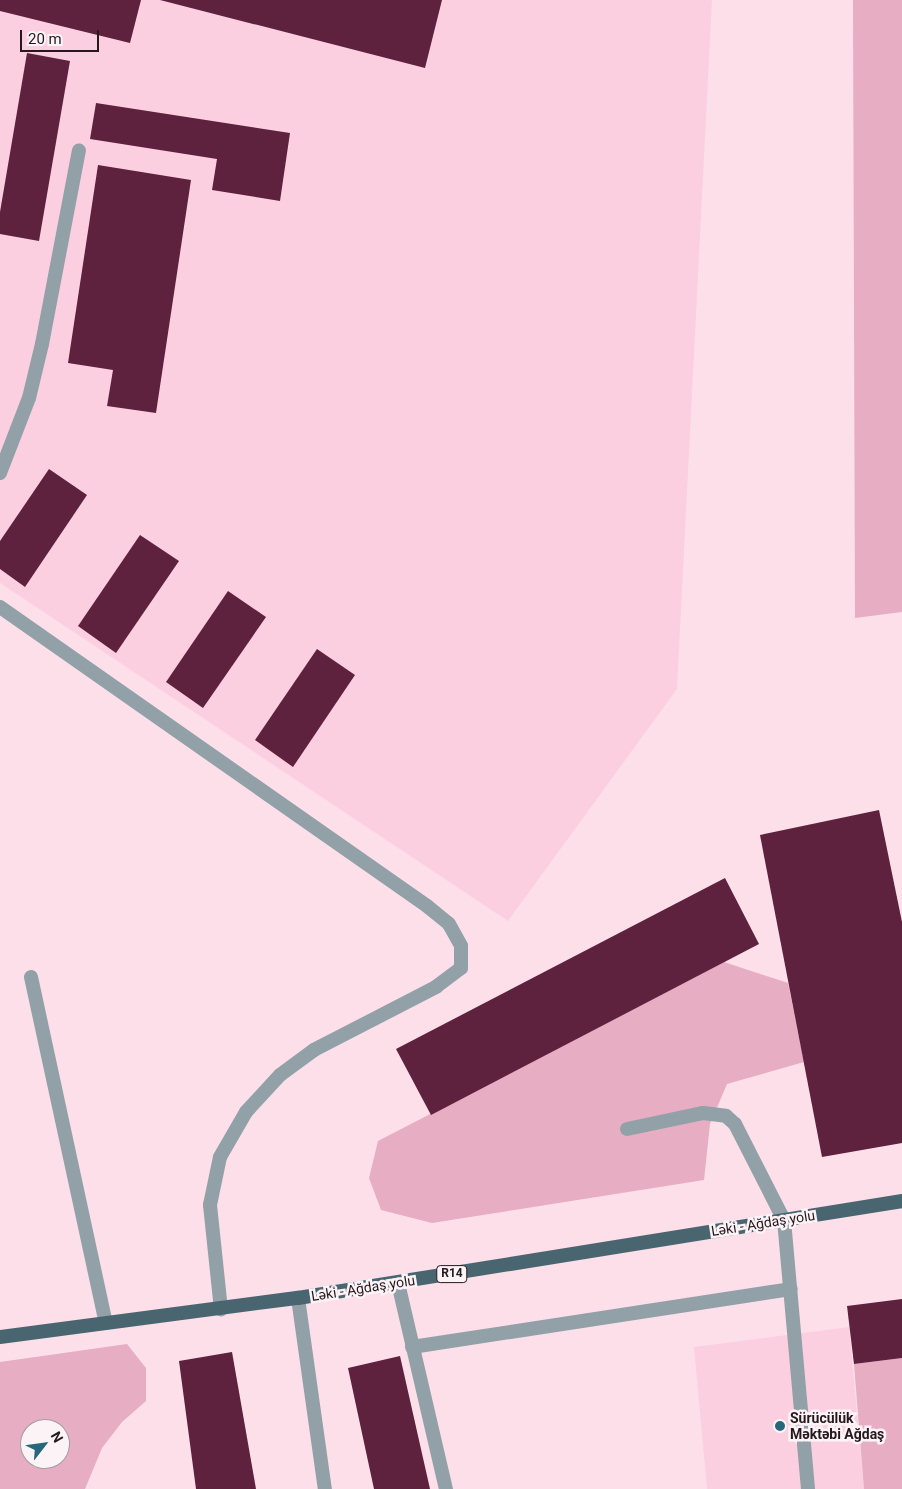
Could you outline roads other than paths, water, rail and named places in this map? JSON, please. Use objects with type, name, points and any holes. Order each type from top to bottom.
[{"type":"main road","name":"Ləki - Ağdaş yolu","points":[[0,1337],[221,1309],[398,1283],[902,1201]]},
{"type":"lane","points":[[0,473],[29,398],[42,344],[79,150]]},
{"type":"lane","points":[[0,607],[427,906],[449,924],[461,946],[461,968],[436,988],[314,1050],[280,1075],[246,1112],[220,1157],[210,1205],[221,1309]]},
{"type":"lane","points":[[31,977],[106,1324]]},
{"type":"lane","points":[[627,1129],[703,1113],[726,1116],[735,1124],[784,1220],[808,1489]]},
{"type":"lane","points":[[398,1283],[446,1489]]},
{"type":"lane","points":[[412,1347],[790,1289]]},
{"type":"lane","points":[[298,1298],[324,1489]]},
{"type":"place","name":"Sürücülük Məktəbi Ağdaş","points":[[780,1426]]}]
